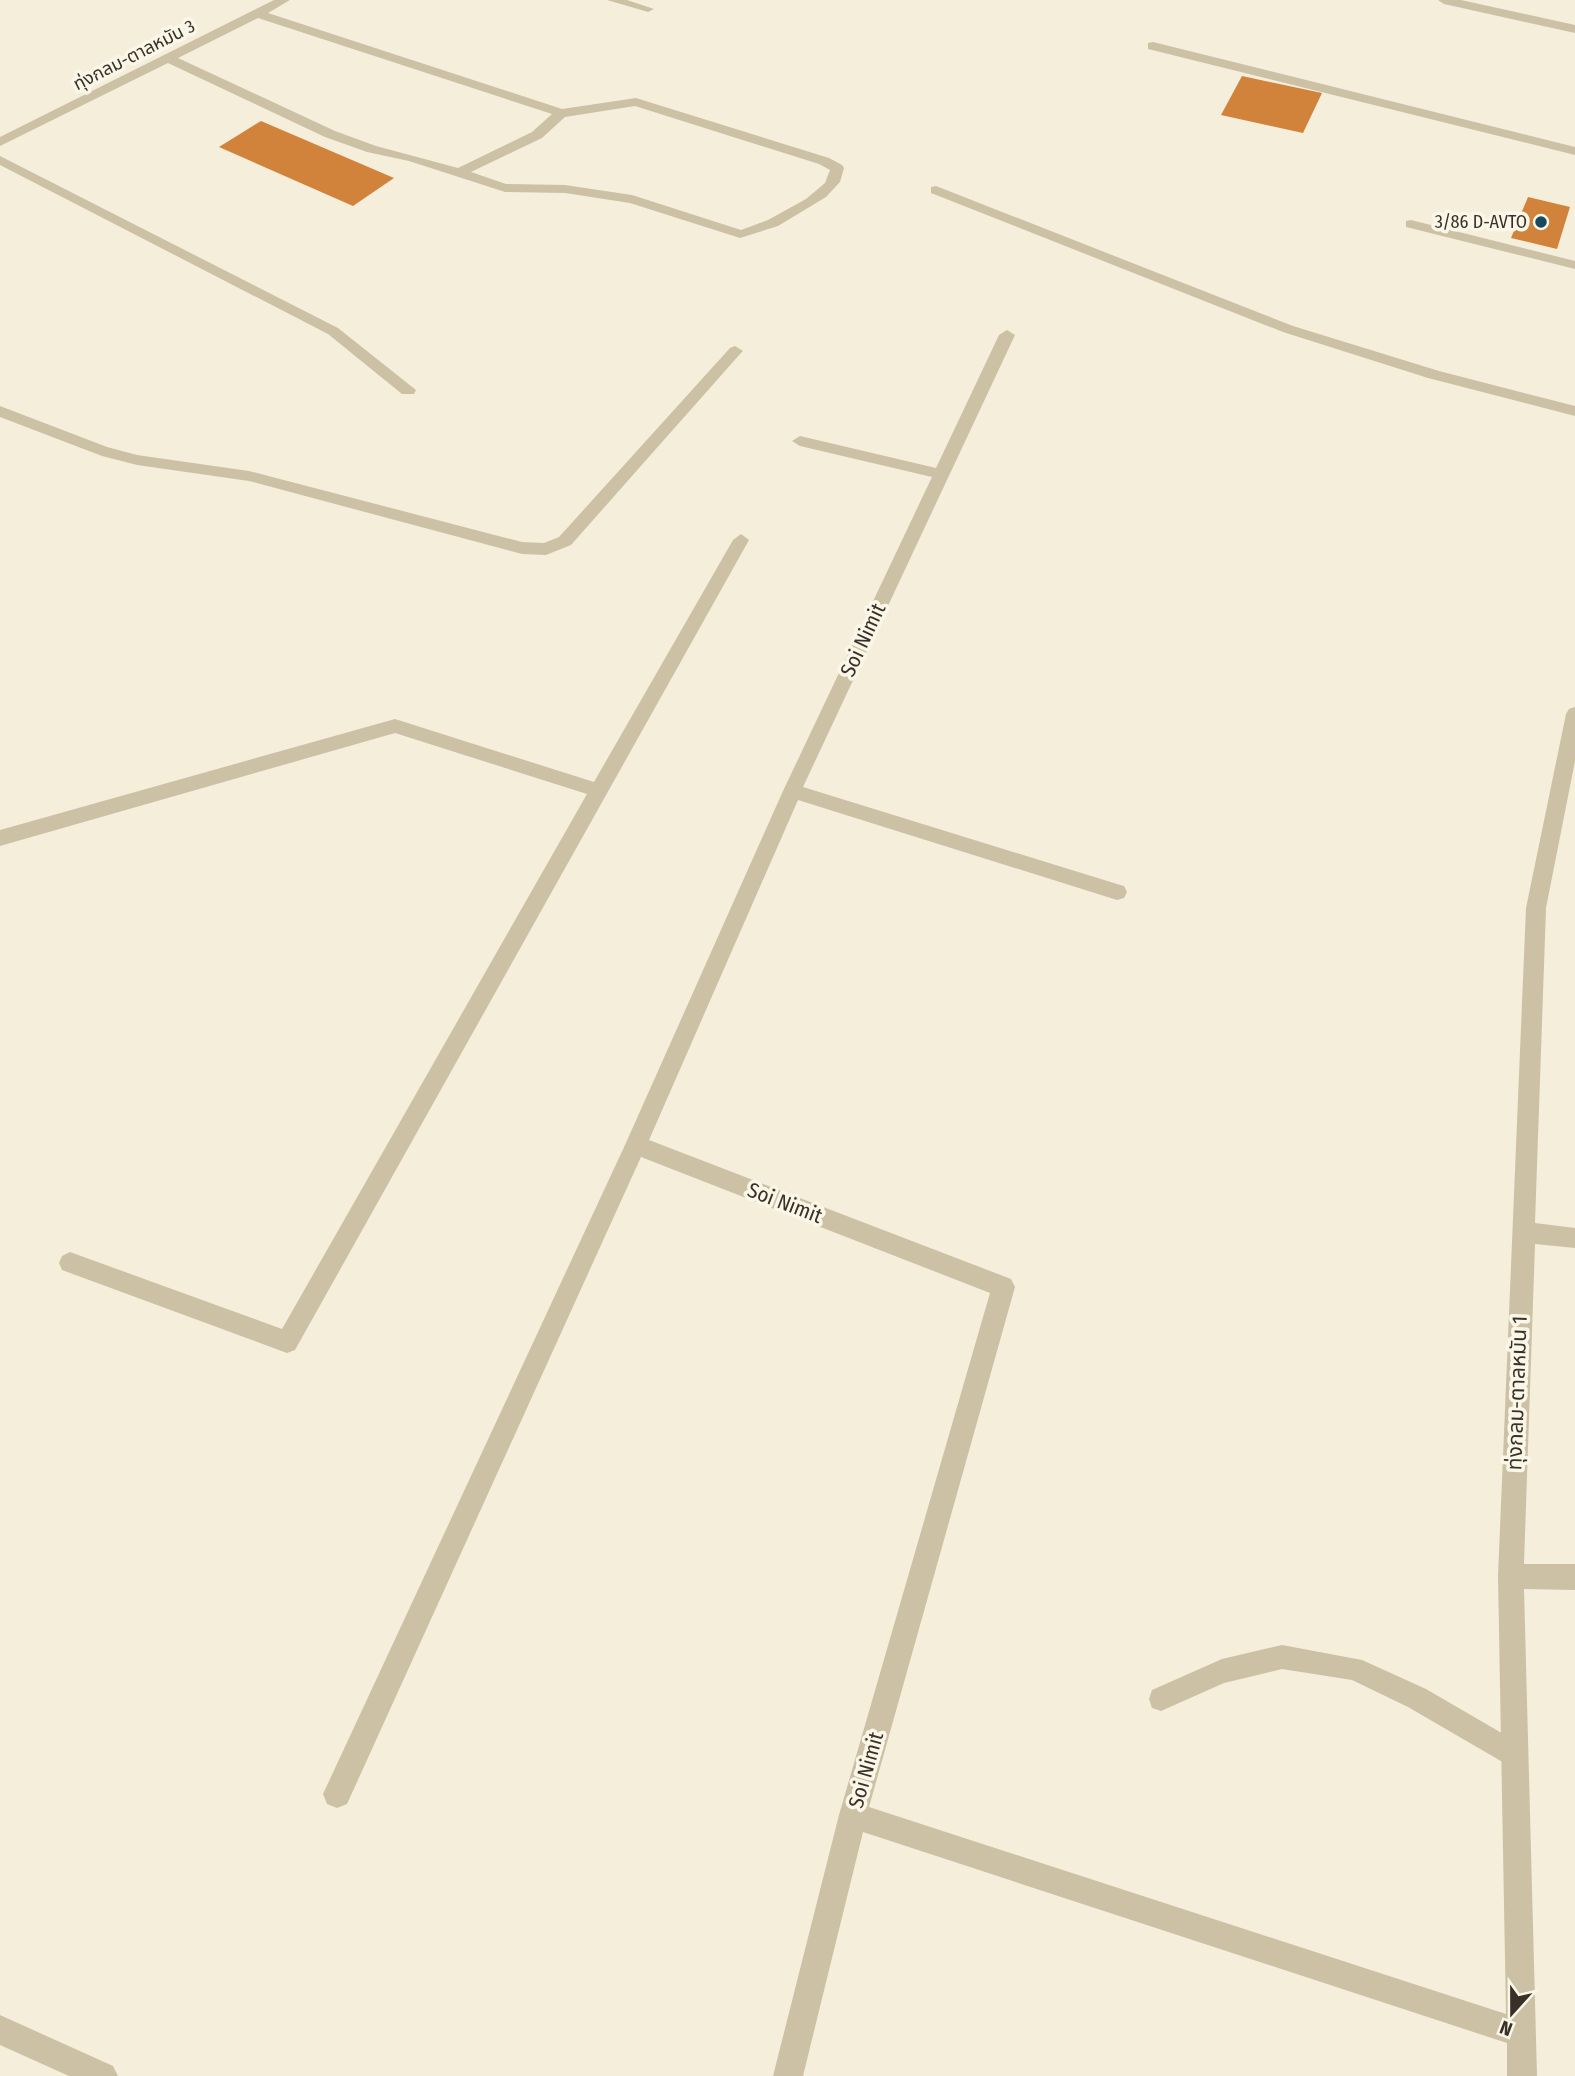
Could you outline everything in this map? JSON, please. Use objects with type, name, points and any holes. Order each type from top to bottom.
[{"type":"street","name":"ทุ่งกลม-ตาลหมัน 3","points":[[0,142],[284,0]]},
{"type":"street","points":[[1444,0],[1575,29]]},
{"type":"street","points":[[168,58],[330,134],[372,149],[461,172],[505,188],[565,189],[632,199],[740,234],[753,233],[817,197],[831,187],[835,177],[837,168],[824,161],[636,102],[622,101],[577,113],[561,113],[255,13]]},
{"type":"street","points":[[1153,46],[1575,151]]},
{"type":"street","points":[[461,172],[537,135],[561,113]]},
{"type":"street","points":[[0,160],[333,331],[408,390]]},
{"type":"street","points":[[936,190],[1288,329],[1434,374],[1575,411]]},
{"type":"street","points":[[1411,224],[1575,265]]},
{"type":"street","name":"Soi Nimit","points":[[788,2076],[853,1815],[1003,1287],[636,1145],[792,791],[1007,335]]},
{"type":"street","points":[[0,411],[102,451],[137,460],[224,471],[523,548],[546,549],[565,541],[735,351]]},
{"type":"street","points":[[800,441],[941,474]]},
{"type":"street","points":[[70,1263],[287,1342],[741,540]]},
{"type":"street","name":"ทุ่งกลม-ตาลหมัน 1","points":[[1522,2076],[1511,1576],[1536,908],[1575,714]]},
{"type":"street","points":[[0,838],[395,726],[600,791]]},
{"type":"street","points":[[792,791],[1117,892]]},
{"type":"street","points":[[337,1794],[636,1145]]},
{"type":"street","points":[[1524,1232],[1575,1238]]},
{"type":"street","points":[[1511,1576],[1575,1577]]},
{"type":"street","points":[[853,1815],[1521,2033]]},
{"type":"street","points":[[0,2031],[103,2076]]},
{"type":"lane","points":[[613,0],[648,9]]},
{"type":"lane","points":[[1161,1699],[1222,1671],[1282,1657],[1354,1668],[1417,1698],[1515,1755]]},
{"type":"building","points":[[1242,76],[1322,93],[1303,133],[1221,115]]},
{"type":"building","points":[[261,121],[394,178],[353,206],[219,147]]},
{"type":"building","name":"3/86 D-AVTO","points":[[1528,197],[1570,207],[1557,249],[1511,238]]},
{"type":"place","name":"3/86 D-AVTO","points":[[1541,222]]}]
